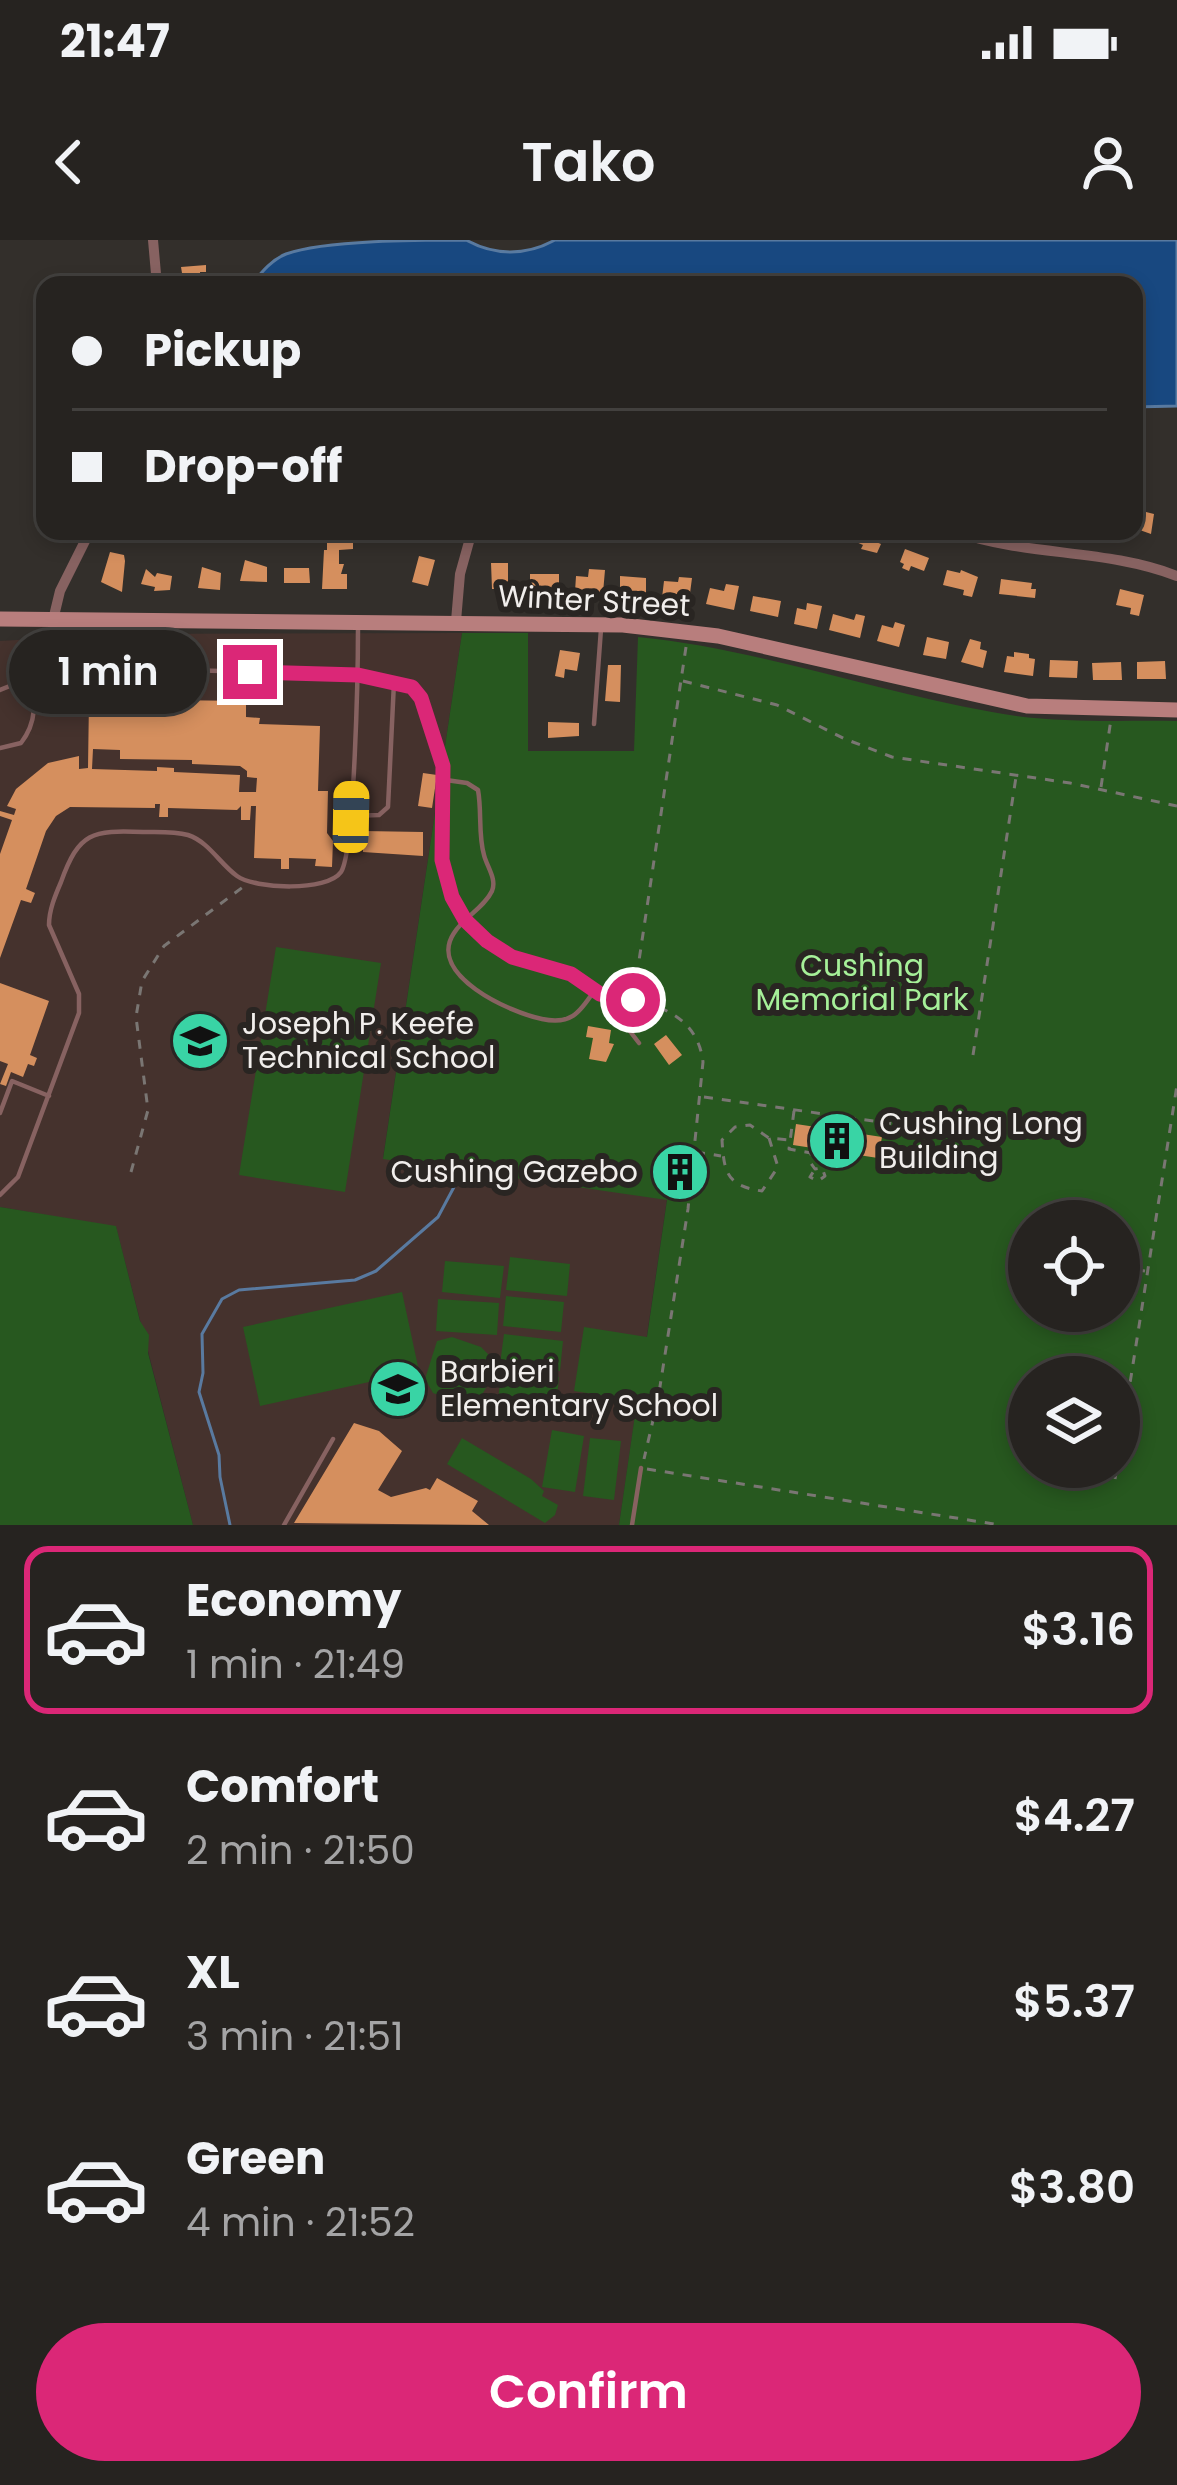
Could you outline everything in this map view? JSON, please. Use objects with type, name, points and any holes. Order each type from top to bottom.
[{"type":"main road","name":"Winter Street","points":[[0,619],[601,623],[688,632],[1002,702],[1112,711],[1177,710]]},
{"type":"street","points":[[153,240],[156,276]]},
{"type":"street","points":[[53,620],[59,591],[85,540]]},
{"type":"street","points":[[456,621],[460,574],[469,540]]},
{"type":"street","points":[[984,540],[1116,559],[1177,576]]},
{"type":"lane","points":[[0,1196],[18,1177],[80,1003],[48,917],[78,845],[105,831],[183,834],[202,842],[249,882],[314,886],[334,880],[344,865],[351,817],[358,621]]},
{"type":"lane","points":[[594,724],[601,623]]},
{"type":"lane","points":[[0,690],[29,677],[80,668],[358,675],[412,687],[421,698],[445,780],[442,860],[452,897],[465,920],[498,950],[571,974],[594,991],[633,1000],[629,1030],[639,1043]]},
{"type":"lane","points":[[0,748],[20,743],[32,725],[29,677]]},
{"type":"lane","points":[[351,817],[379,815],[388,807],[394,682]]},
{"type":"lane","points":[[445,780],[478,790],[481,839],[494,882],[491,893],[450,939],[450,959],[463,977],[494,1002],[519,1013],[562,1022],[576,1016],[594,991]]},
{"type":"lane","points":[[0,1113],[12,1081],[49,1096]]},
{"type":"lane","points":[[284,1525],[333,1439]]},
{"type":"lane","points":[[632,1525],[641,1468]]},
{"type":"path","points":[[688,632],[633,1000],[668,1011],[693,1031],[702,1051],[702,1096],[658,1399],[641,1468],[1000,1525]]},
{"type":"path","points":[[682,681],[777,705],[892,757],[1101,789],[1177,806]]},
{"type":"path","points":[[1101,789],[1112,711]]},
{"type":"path","points":[[974,1055],[1016,776]]},
{"type":"path","points":[[131,1172],[148,1110],[136,1017],[142,981],[164,946],[249,882]]},
{"type":"path","points":[[1134,1356],[1177,1085]]},
{"type":"path","points":[[702,1096],[923,1128]]},
{"type":"path","points":[[794,1109],[789,1149],[812,1153],[810,1162],[815,1169]]},
{"type":"path","points":[[769,1138],[778,1167],[762,1191],[741,1188],[727,1175],[723,1156],[722,1140],[734,1127],[750,1125],[769,1138],[790,1140]]},
{"type":"path","points":[[696,1152],[723,1156]]},
{"type":"path","points":[[1140,1270],[1147,1271]]},
{"type":"shaded area","name":"Joseph P. Keefe Technical School","points":[[462,633],[383,1158],[667,1199],[619,1525],[193,1525],[116,1227],[0,1207],[0,641],[116,634]]},
{"type":"green space","name":"Cushing Memorial Park","points":[[462,633],[528,633],[528,751],[634,751],[638,637],[728,651],[1015,716],[1177,721],[1177,1525],[619,1525],[637,1401],[574,1391],[584,1327],[647,1337],[667,1200],[383,1159]]},
{"type":"green space","points":[[276,947],[381,963],[345,1192],[239,1175]]},
{"type":"green space","points":[[0,1207],[116,1226],[140,1321],[149,1335],[148,1353],[193,1525],[0,1525]]},
{"type":"green space","points":[[510,1257],[570,1264],[567,1296],[506,1290]]},
{"type":"green space","points":[[445,1261],[504,1266],[500,1298],[442,1292]]},
{"type":"green space","points":[[402,1292],[419,1371],[260,1406],[243,1327]]},
{"type":"green space","points":[[506,1296],[564,1302],[561,1332],[503,1326]]},
{"type":"green space","points":[[438,1299],[499,1303],[497,1335],[436,1331]]},
{"type":"green space","points":[[504,1334],[563,1341],[560,1371],[500,1364]]},
{"type":"green space","points":[[452,1337],[481,1347],[492,1358],[488,1385],[471,1407],[433,1393],[425,1379],[437,1341]]},
{"type":"green space","points":[[501,1370],[559,1377],[556,1408],[498,1402]]},
{"type":"green space","points":[[552,1430],[584,1436],[575,1492],[542,1487]]},
{"type":"green space","points":[[462,1438],[531,1479],[544,1491],[542,1496],[558,1505],[555,1515],[545,1523],[447,1464]]},
{"type":"green space","points":[[590,1438],[621,1441],[614,1500],[583,1496]]},
{"type":"water","points":[[466,240],[511,252],[555,240],[1177,240],[1177,406],[1143,407],[1143,276],[259,276],[286,254],[374,242]]},
{"type":"building","points":[[206,265],[206,272],[182,276],[181,267]]},
{"type":"building","points":[[1143,511],[1154,514],[1151,534],[1143,531]]},
{"type":"building","points":[[327,540],[353,540],[353,549],[339,550],[347,589],[322,589]]},
{"type":"building","points":[[852,540],[881,544],[877,553],[861,549],[863,545]]},
{"type":"building","points":[[905,549],[929,558],[924,571],[902,568]]},
{"type":"building","points":[[110,552],[124,555],[122,592],[101,582]]},
{"type":"building","points":[[419,556],[435,560],[428,586],[412,582]]},
{"type":"building","points":[[245,560],[267,567],[267,582],[240,581]]},
{"type":"building","points":[[491,563],[508,563],[508,589],[492,589]]},
{"type":"building","points":[[202,567],[221,573],[220,590],[198,588]]},
{"type":"building","points":[[284,568],[309,568],[310,583],[284,583]]},
{"type":"building","points":[[146,569],[155,577],[157,573],[172,576],[170,590],[154,591],[155,587],[141,584]]},
{"type":"building","points":[[589,569],[605,570],[603,593],[575,592],[576,576],[588,577]]},
{"type":"building","points":[[947,570],[978,577],[972,597],[943,585]]},
{"type":"building","points":[[530,574],[559,574],[559,591],[530,591]]},
{"type":"building","points":[[620,576],[646,578],[646,595],[620,593]]},
{"type":"building","points":[[679,577],[692,578],[689,601],[662,598],[664,581],[678,582]]},
{"type":"building","points":[[1001,579],[1032,583],[1035,598],[999,594]]},
{"type":"building","points":[[726,584],[739,586],[734,610],[706,604],[710,588],[724,591]]},
{"type":"building","points":[[1120,589],[1144,595],[1139,616],[1130,614],[1131,608],[1116,605]]},
{"type":"building","points":[[753,596],[781,601],[778,617],[750,611]]},
{"type":"building","points":[[807,603],[822,606],[817,629],[794,624],[797,608],[806,610]]},
{"type":"building","points":[[833,614],[854,620],[856,614],[865,616],[860,638],[829,630]]},
{"type":"building","points":[[895,622],[905,625],[899,647],[877,641],[882,625],[893,628]]},
{"type":"building","points":[[927,637],[949,642],[946,659],[923,655]]},
{"type":"building","points":[[970,639],[981,642],[980,649],[987,651],[983,668],[961,662]]},
{"type":"building","points":[[560,650],[580,653],[577,671],[565,669],[564,678],[555,676]]},
{"type":"building","points":[[1014,652],[1035,659],[1033,676],[1004,672],[1007,656],[1014,657]]},
{"type":"building","points":[[1050,660],[1078,661],[1077,678],[1049,677]]},
{"type":"building","points":[[1165,661],[1166,679],[1137,679],[1137,662]]},
{"type":"building","points":[[1121,662],[1122,680],[1093,680],[1092,663]]},
{"type":"building","points":[[608,665],[621,665],[620,702],[605,701]]},
{"type":"building","points":[[89,699],[246,701],[246,717],[260,718],[259,724],[320,726],[318,791],[328,791],[332,867],[315,866],[316,859],[289,858],[289,869],[281,869],[281,859],[254,858],[256,806],[251,806],[250,820],[241,820],[241,806],[237,810],[168,808],[168,817],[159,817],[160,804],[155,808],[70,807],[46,831],[26,889],[35,893],[31,903],[21,900],[0,958],[0,854],[12,820],[0,816],[0,811],[14,815],[16,809],[7,806],[16,789],[48,763],[79,756],[79,769],[88,768]],"holes":[[[93,749],[120,750],[120,759],[240,766],[247,777],[257,778],[256,792],[239,792],[240,775],[157,767],[157,771],[92,769]]]},
{"type":"building","points":[[548,722],[579,723],[579,736],[548,738]]},
{"type":"building","points":[[423,773],[437,775],[432,808],[418,806]]},
{"type":"building","points":[[363,831],[423,832],[423,856],[363,852]]},
{"type":"building","points":[[0,983],[49,1001],[30,1055],[37,1058],[34,1066],[28,1064],[23,1077],[11,1072],[6,1086],[0,1084],[8,1064],[0,1061]]},
{"type":"building","points":[[588,1026],[611,1030],[609,1043],[614,1044],[606,1062],[589,1059],[593,1038],[586,1037]]},
{"type":"building","points":[[666,1035],[682,1055],[669,1065],[654,1044]]},
{"type":"building","name":"Cushing Long Building","points":[[796,1124],[882,1137],[878,1158],[793,1145]]},
{"type":"building","points":[[354,1423],[379,1431],[402,1451],[378,1490],[391,1497],[430,1490],[437,1478],[478,1501],[472,1511],[489,1525],[294,1523]]},
{"type":"waterway","points":[[230,1525],[219,1455],[199,1392],[202,1334],[222,1299],[239,1290],[355,1280],[376,1271],[438,1217],[454,1187]]},
{"type":"place","name":"Joseph P. Keefe Technical School","points":[[200,1041]]},
{"type":"place","name":"Cushing Long Building","points":[[837,1141]]},
{"type":"place","name":"Cushing Gazebo","points":[[680,1172]]},
{"type":"place","name":"Barbieri Elementary School","points":[[398,1389]]},
{"type":"route","points":[[250,672],[358,675],[412,687],[421,698],[443,766],[442,860],[447,884],[465,920],[512,957],[571,974],[600,994],[633,1000]]}]
